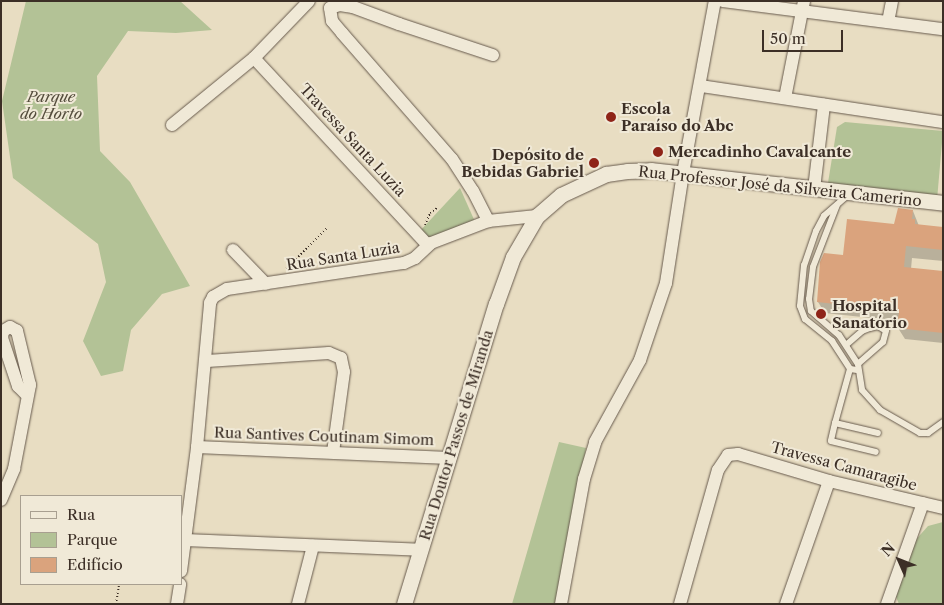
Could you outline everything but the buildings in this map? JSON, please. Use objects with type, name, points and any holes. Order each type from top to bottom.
[{"type":"street","points":[[172,125],[254,58],[309,1]]},
{"type":"street","points":[[561,604],[584,478],[595,442],[640,360],[659,309],[666,283],[683,173],[701,86],[715,1]]},
{"type":"street","points":[[723,1],[802,7],[888,22],[943,29]]},
{"type":"street","points":[[888,22],[892,1]]},
{"type":"street","points":[[488,221],[473,191],[452,159],[332,21],[325,5],[353,7],[399,24],[494,54]]},
{"type":"street","points":[[785,98],[802,7]]},
{"type":"street","name":"Travessa Santa Luzia","points":[[254,58],[426,243]]},
{"type":"street","points":[[701,86],[943,122]]},
{"type":"street","points":[[814,189],[824,104]]},
{"type":"street","name":"Rua Professor José da Silveira Camerino","points":[[509,267],[520,244],[538,216],[561,194],[606,174],[643,170],[683,173],[850,193],[942,201]]},
{"type":"street","name":"Rua Santa Luzia","points":[[207,361],[210,303],[219,293],[231,288],[404,264],[415,258],[426,243],[488,221],[538,216]]},
{"type":"street","points":[[233,250],[269,283]]},
{"type":"street","name":"Rua Doutor Passos de Miranda","points":[[404,604],[509,267]]},
{"type":"street","points":[[182,566],[207,361],[328,353],[341,358],[344,372],[333,452]]},
{"type":"street","points":[[1,500],[14,470],[27,395]]},
{"type":"street","name":"Rua Santives Coutinam Simom","points":[[198,447],[449,458]]},
{"type":"street","name":"Travessa Camaragibe","points":[[680,604],[718,470],[728,455],[738,454],[829,481],[943,508]]},
{"type":"street","points":[[786,604],[829,481]]},
{"type":"street","points":[[887,604],[923,504]]},
{"type":"street","points":[[185,540],[420,550]]},
{"type":"street","points":[[298,604],[313,546]]},
{"type":"street","points":[[177,604],[180,585]]},
{"type":"lane","points":[[850,193],[824,216],[804,265],[800,306],[805,319],[832,341],[855,368]]},
{"type":"lane","points":[[837,205],[813,266],[809,304],[812,313],[834,329],[846,345],[862,390],[880,410],[890,418],[920,433],[928,433],[943,422]]},
{"type":"lane","points":[[846,345],[862,331],[870,328],[878,326],[886,331],[883,342],[855,368],[835,423],[831,441],[876,452]]},
{"type":"lane","points":[[835,423],[878,433]]},
{"type":"path","points":[[426,243],[425,222],[430,213],[438,208]]},
{"type":"path","points":[[269,283],[328,228]]},
{"type":"path","points":[[116,604],[119,585]]},
{"type":"green space","name":"Parque do Horto","points":[[26,1],[180,1],[212,30],[176,33],[128,31],[97,76],[100,151],[130,182],[190,286],[162,294],[131,330],[123,371],[101,376],[83,341],[106,282],[98,244],[13,178],[2,101]]},
{"type":"green space","points":[[845,122],[943,131],[937,200],[827,189],[837,127]]},
{"type":"green space","points":[[460,188],[476,224],[425,241],[419,232]]},
{"type":"green space","points":[[559,442],[586,448],[558,604],[512,604]]},
{"type":"green space","points":[[943,522],[943,604],[899,604],[896,597],[913,543],[928,526]]},
{"type":"place","name":"Escola Paraíso do Abc","points":[[611,117]]},
{"type":"place","name":"Mercadinho Cavalcante","points":[[658,152]]},
{"type":"place","name":"Depósito de Bebidas Gabriel","points":[[594,163]]},
{"type":"place","name":"Hospital Sanatório","points":[[821,314]]}]
